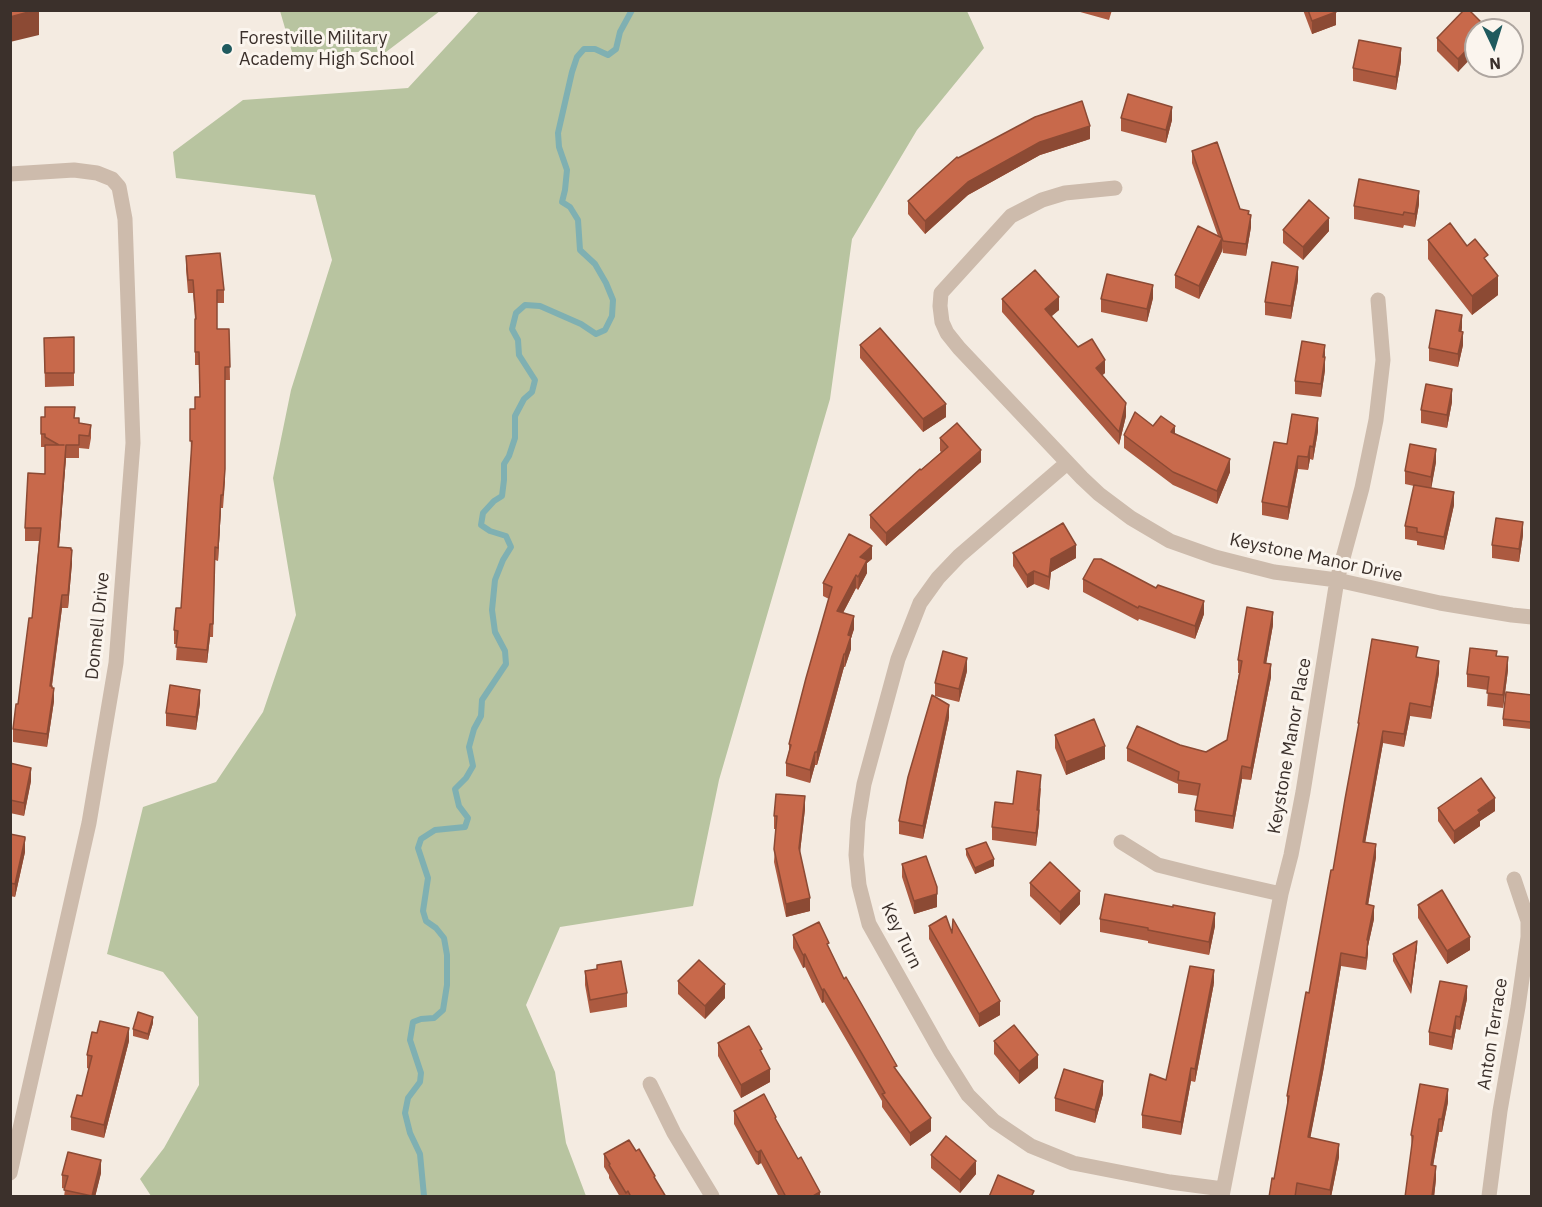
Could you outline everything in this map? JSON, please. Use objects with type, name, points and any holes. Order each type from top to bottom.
[{"type":"street","name":"Donnell Drive","points":[[10,174],[74,170],[97,173],[112,179],[119,187],[125,219],[133,443],[116,663],[90,823],[10,1173]]},
{"type":"street","name":"Keystone Manor Drive","points":[[1115,188],[1065,193],[1042,200],[1011,216],[940,293],[942,322],[947,333],[1067,463],[1099,494],[1131,518],[1170,541],[1215,557],[1274,572],[1337,580],[1440,603],[1532,617]]},
{"type":"street","name":"Keystone Manor Place","points":[[1222,1193],[1303,792],[1337,580],[1362,488],[1377,410],[1383,360],[1378,300]]},
{"type":"street","name":"Key Turn","points":[[1067,463],[959,556],[920,603],[898,659],[864,784],[858,821],[856,855],[859,885],[869,924],[941,1052],[968,1095],[994,1121],[1031,1146],[1072,1163],[1222,1193]]},
{"type":"street","points":[[1121,842],[1158,865],[1281,894]]},
{"type":"street","name":"Anton Terrace","points":[[1489,1197],[1500,1111],[1528,937],[1528,921],[1514,879]]},
{"type":"street","points":[[650,1084],[674,1133],[712,1197]]},
{"type":"green space","points":[[280,10],[440,11],[386,52],[292,52]]},
{"type":"green space","points":[[479,11],[967,11],[984,48],[917,130],[852,239],[830,399],[719,780],[693,906],[560,927],[526,1005],[555,1072],[566,1143],[586,1196],[151,1196],[140,1179],[164,1148],[199,1085],[198,1017],[163,972],[107,954],[143,807],[216,782],[263,712],[296,615],[273,478],[291,390],[332,260],[315,195],[176,178],[173,152],[243,100],[408,88]]},
{"type":"building","points":[[10,10],[36,10],[10,17]]},
{"type":"building","points":[[1308,10],[1336,10],[1336,12],[1312,21]]},
{"type":"building","points":[[1464,10],[1469,10],[1477,18],[1464,18],[1464,53],[1458,59],[1437,38]]},
{"type":"building","points":[[1359,40],[1401,48],[1396,77],[1353,68]]},
{"type":"building","points":[[1128,94],[1172,107],[1166,130],[1121,118]]},
{"type":"building","points":[[1082,101],[1090,126],[1040,142],[968,182],[925,221],[908,201],[957,157],[1035,117]]},
{"type":"building","points":[[1217,142],[1240,209],[1249,211],[1248,214],[1251,215],[1246,244],[1223,241],[1192,151]]},
{"type":"building","points":[[1359,179],[1419,191],[1415,214],[1404,212],[1403,215],[1354,206]]},
{"type":"building","points":[[1309,200],[1329,218],[1303,247],[1283,230]]},
{"type":"building","points":[[1450,223],[1467,246],[1475,239],[1488,255],[1484,258],[1498,276],[1472,296],[1428,240]]},
{"type":"building","points":[[1198,226],[1222,238],[1199,286],[1175,275]]},
{"type":"building","points":[[220,253],[224,290],[217,290],[217,329],[229,329],[230,367],[225,367],[225,469],[218,548],[215,547],[213,624],[210,624],[207,650],[176,647],[178,631],[174,630],[176,608],[181,608],[192,441],[190,441],[190,409],[195,409],[195,397],[200,397],[199,352],[195,352],[196,319],[193,280],[188,280],[186,256]]},
{"type":"building","points":[[1272,262],[1298,267],[1291,306],[1265,302]]},
{"type":"building","points":[[1035,270],[1059,297],[1045,309],[1078,347],[1092,339],[1105,360],[1096,368],[1126,403],[1119,432],[1002,299]]},
{"type":"building","points":[[1107,274],[1153,285],[1147,309],[1101,299]]},
{"type":"building","points":[[1436,310],[1462,315],[1459,331],[1463,332],[1458,354],[1429,348]]},
{"type":"building","points":[[880,328],[946,404],[923,419],[860,345]]},
{"type":"building","points":[[74,337],[74,373],[45,373],[44,338]]},
{"type":"building","points":[[1302,341],[1325,345],[1321,384],[1295,381]]},
{"type":"building","points":[[1426,384],[1452,389],[1447,415],[1421,410]]},
{"type":"building","points":[[45,407],[75,407],[74,418],[79,418],[79,423],[91,425],[89,436],[79,435],[79,445],[66,445],[58,547],[72,550],[68,595],[62,595],[50,686],[54,688],[47,734],[13,729],[29,618],[32,618],[41,528],[25,528],[28,473],[45,474],[45,445],[59,445],[45,437],[45,434],[41,434],[41,417],[45,417]]},
{"type":"building","points":[[1135,412],[1153,426],[1161,416],[1175,426],[1171,432],[1230,459],[1217,491],[1173,472],[1124,435]]},
{"type":"building","points":[[1292,414],[1318,418],[1313,447],[1310,446],[1308,457],[1298,456],[1288,507],[1262,502],[1274,442],[1287,444]]},
{"type":"building","points":[[957,423],[981,450],[886,533],[870,515],[920,469],[948,447],[940,438]]},
{"type":"building","points":[[1410,444],[1436,449],[1431,477],[1405,471]]},
{"type":"building","points":[[1414,485],[1454,492],[1444,537],[1417,532],[1417,528],[1405,526]]},
{"type":"building","points":[[1496,518],[1523,522],[1519,549],[1492,545]]},
{"type":"building","points":[[1063,523],[1076,545],[1051,559],[1049,577],[1034,571],[1027,575],[1013,553]]},
{"type":"building","points":[[849,534],[872,546],[860,557],[867,560],[858,577],[856,575],[837,611],[854,616],[848,635],[851,636],[810,770],[786,763],[791,745],[789,744],[832,587],[823,583]]},
{"type":"building","points":[[1094,559],[1101,559],[1156,588],[1158,585],[1204,601],[1195,626],[1139,606],[1138,608],[1083,579]]},
{"type":"building","points":[[1247,607],[1273,612],[1264,663],[1271,664],[1251,768],[1242,766],[1233,816],[1195,810],[1200,784],[1178,780],[1179,772],[1127,748],[1137,726],[1180,745],[1206,752],[1227,740],[1242,661],[1238,660]]},
{"type":"building","points":[[1372,639],[1418,647],[1416,657],[1439,661],[1431,707],[1410,703],[1404,734],[1383,731],[1363,842],[1376,844],[1366,904],[1374,906],[1366,958],[1341,953],[1308,1137],[1339,1144],[1330,1190],[1297,1183],[1295,1197],[1269,1197],[1306,992],[1309,993],[1331,870],[1333,870]]},
{"type":"building","points":[[1470,648],[1497,651],[1496,656],[1508,657],[1503,695],[1487,693],[1489,677],[1467,674]]},
{"type":"building","points":[[943,651],[967,658],[959,689],[935,683]]},
{"type":"building","points":[[170,685],[200,690],[196,717],[166,713]]},
{"type":"building","points":[[1506,692],[1532,695],[1531,722],[1503,719]]},
{"type":"building","points":[[932,695],[949,705],[923,826],[899,821],[908,777]]},
{"type":"building","points":[[1094,719],[1105,746],[1066,762],[1055,735]]},
{"type":"building","points":[[10,763],[31,768],[24,803],[10,800]]},
{"type":"building","points":[[1017,771],[1041,775],[1036,833],[992,827],[995,802],[1013,804]]},
{"type":"building","points":[[1481,778],[1495,798],[1478,810],[1480,813],[1454,831],[1438,808]]},
{"type":"building","points":[[776,794],[805,796],[799,848],[810,898],[786,904],[774,849]]},
{"type":"building","points":[[10,834],[25,837],[15,884],[10,883]]},
{"type":"building","points":[[986,842],[994,859],[975,868],[966,849]]},
{"type":"building","points":[[926,856],[937,887],[937,894],[914,901],[902,864]]},
{"type":"building","points":[[1050,862],[1080,891],[1060,912],[1030,883]]},
{"type":"building","points":[[1442,890],[1470,937],[1447,951],[1418,905]]},
{"type":"building","points":[[1105,894],[1215,913],[1209,942],[1100,919]]},
{"type":"building","points":[[946,916],[952,933],[953,919],[1000,1001],[979,1014],[929,926]]},
{"type":"building","points":[[819,922],[844,979],[846,977],[897,1066],[894,1067],[931,1118],[910,1133],[882,1094],[885,1093],[824,989],[822,990],[793,935]]},
{"type":"building","points":[[1417,941],[1411,987],[1393,954]]},
{"type":"building","points":[[699,960],[725,984],[705,1006],[678,981]]},
{"type":"building","points":[[621,961],[627,993],[590,1000],[585,971],[597,969],[597,965]]},
{"type":"building","points":[[1190,966],[1214,970],[1195,1069],[1191,1068],[1181,1122],[1142,1115],[1150,1074],[1166,1080]]},
{"type":"building","points":[[1440,981],[1467,986],[1460,1017],[1456,1016],[1452,1037],[1429,1032]]},
{"type":"building","points":[[138,1012],[153,1017],[148,1034],[133,1029]]},
{"type":"building","points":[[100,1021],[129,1028],[104,1125],[71,1117],[77,1095],[82,1096],[92,1056],[87,1055],[92,1032],[97,1033]]},
{"type":"building","points":[[1014,1025],[1038,1055],[1019,1071],[994,1041]]},
{"type":"building","points":[[749,1026],[770,1069],[741,1085],[718,1043]]},
{"type":"building","points":[[1064,1069],[1103,1081],[1095,1110],[1055,1098]]},
{"type":"building","points":[[1420,1084],[1448,1089],[1442,1119],[1439,1119],[1431,1165],[1436,1166],[1432,1196],[1405,1197],[1413,1136],[1411,1135]]},
{"type":"building","points":[[764,1094],[798,1159],[801,1157],[820,1192],[813,1197],[786,1197],[761,1150],[756,1151],[734,1111]]},
{"type":"building","points":[[946,1136],[976,1161],[960,1180],[931,1155]]},
{"type":"building","points":[[629,1140],[636,1151],[639,1149],[666,1197],[631,1197],[628,1191],[626,1193],[604,1154]]},
{"type":"building","points":[[68,1152],[101,1160],[92,1196],[64,1190],[68,1176],[62,1175]]},
{"type":"building","points":[[998,1175],[1034,1191],[1031,1197],[989,1197]]},
{"type":"waterway","points":[[424,1196],[420,1154],[410,1133],[405,1113],[408,1098],[420,1082],[421,1073],[410,1040],[413,1022],[434,1018],[443,1010],[447,985],[447,955],[444,938],[426,921],[423,911],[428,878],[418,848],[421,839],[435,830],[465,827],[468,818],[459,806],[455,789],[466,778],[473,766],[469,747],[474,729],[481,716],[482,700],[506,664],[505,651],[495,632],[492,610],[495,580],[511,547],[506,536],[490,531],[481,525],[483,513],[502,496],[504,464],[515,438],[515,416],[524,399],[532,392],[535,380],[519,355],[518,340],[512,329],[516,313],[525,305],[540,306],[581,324],[596,334],[605,330],[612,316],[613,300],[606,283],[595,264],[580,250],[578,220],[570,207],[562,202],[567,170],[559,147],[558,133],[577,57],[584,49],[595,49],[608,55],[616,49],[620,32],[632,10]]},
{"type":"place","name":"Forestville Military Academy High School","points":[[227,49]]}]
